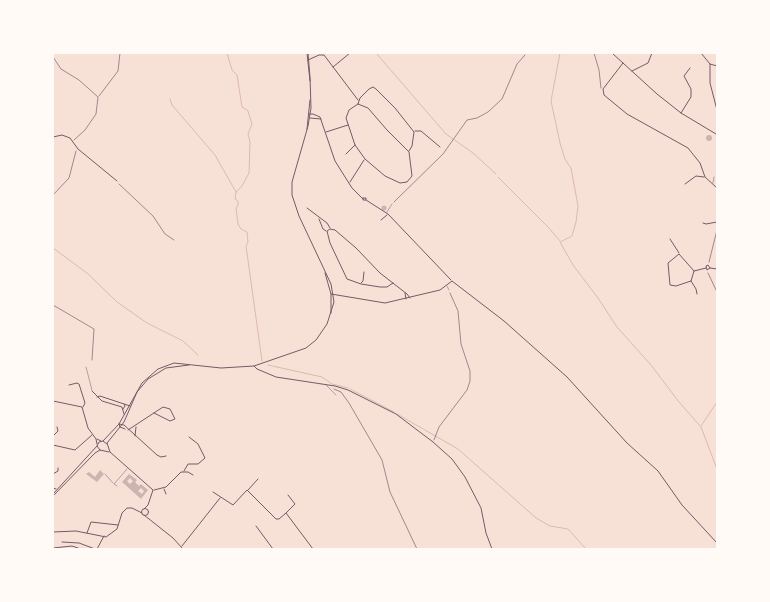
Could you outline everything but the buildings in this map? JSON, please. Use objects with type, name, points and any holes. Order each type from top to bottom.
[{"type":"street","points":[[103,441],[119,424],[141,387],[156,372],[170,367],[193,365],[222,368],[254,366],[310,346],[324,330],[331,315],[332,294],[324,269],[299,216],[292,195],[292,182],[309,121],[310,84],[307,53]]},
{"type":"street","points":[[332,67],[350,53]]},
{"type":"street","points":[[612,53],[681,113],[717,134]]},
{"type":"street","points":[[631,71],[648,64],[652,53]]},
{"type":"street","points":[[701,53],[710,64],[717,66]]},
{"type":"street","points":[[308,60],[319,55],[324,55],[359,100]]},
{"type":"street","points":[[623,63],[602,90],[608,99],[627,114],[688,148],[700,163],[705,177],[717,188]]},
{"type":"street","points":[[710,64],[710,83],[717,110]]},
{"type":"street","points":[[681,113],[691,97],[691,89],[684,76],[690,68]]},
{"type":"street","points":[[374,88],[395,108],[414,132],[412,146],[409,152],[412,176],[409,181],[404,183],[385,176],[365,160],[355,145],[346,114],[358,104],[359,100],[369,89],[374,88]]},
{"type":"street","points":[[358,104],[368,108],[409,152]]},
{"type":"street","points":[[309,113],[317,115],[321,119],[335,161],[350,182],[352,188],[363,198],[387,213],[451,280],[504,321],[567,377],[627,443],[658,471],[682,505],[717,543]]},
{"type":"street","points":[[717,115],[717,164]]},
{"type":"street","points":[[309,117],[313,119],[321,119]]},
{"type":"street","points":[[306,131],[309,117]]},
{"type":"street","points":[[309,121],[313,119]]},
{"type":"street","points":[[326,132],[348,125]]},
{"type":"street","points":[[414,132],[421,131],[440,147]]},
{"type":"street","points":[[53,137],[62,135],[73,140],[78,149],[117,181]]},
{"type":"street","points":[[346,154],[355,145]]},
{"type":"street","points":[[350,182],[365,160]]},
{"type":"street","points":[[685,184],[696,176],[705,177]]},
{"type":"street","points":[[307,208],[327,223],[330,229],[335,230],[356,248],[380,273],[410,298]]},
{"type":"street","points":[[382,220],[387,213]]},
{"type":"street","points":[[319,218],[323,229],[327,231],[327,236],[346,278],[360,284],[384,288],[393,283]]},
{"type":"street","points":[[703,223],[706,224],[717,222]]},
{"type":"street","points":[[670,239],[679,254],[694,271]]},
{"type":"street","points":[[679,254],[668,263],[670,284],[676,286],[691,280]]},
{"type":"street","points":[[706,269],[708,265],[710,268]]},
{"type":"street","points":[[694,271],[710,268],[717,269]]},
{"type":"street","points":[[694,271],[691,280],[697,294]]},
{"type":"street","points":[[360,284],[363,281],[364,272]]},
{"type":"street","points":[[332,294],[381,303],[406,299],[440,290],[451,280]]},
{"type":"street","points":[[405,293],[406,299]]},
{"type":"street","points":[[254,366],[257,369],[276,377],[348,390],[396,414],[433,442],[452,459],[465,477],[480,508],[492,549]]},
{"type":"street","points":[[69,385],[79,384],[85,403],[83,408],[88,428],[96,439],[100,450]]},
{"type":"street","points":[[92,391],[102,401],[119,406],[123,409]]},
{"type":"street","points":[[97,397],[100,396],[130,405]]},
{"type":"street","points":[[53,401],[83,408]]},
{"type":"street","points":[[124,403],[126,405],[123,409],[124,414]]},
{"type":"street","points":[[130,405],[122,424],[107,446],[110,452],[153,490]]},
{"type":"street","points":[[128,430],[136,427],[154,413],[162,407],[170,410],[175,419],[170,421],[154,413]]},
{"type":"street","points":[[122,424],[126,429]]},
{"type":"street","points":[[53,436],[57,431],[57,427]]},
{"type":"street","points":[[120,427],[128,430],[157,455],[161,457],[166,456]]},
{"type":"street","points":[[135,437],[136,427]]},
{"type":"street","points":[[53,445],[74,450],[92,434]]},
{"type":"street","points":[[153,490],[164,488],[180,472],[184,471],[188,464],[198,464],[205,458],[198,444],[189,437]]},
{"type":"street","points":[[96,439],[107,444]]},
{"type":"street","points":[[53,495],[101,441]]},
{"type":"street","points":[[104,450],[107,446]]},
{"type":"street","points":[[53,495],[54,491],[57,490],[93,455],[100,450],[110,452]]},
{"type":"street","points":[[53,474],[58,471],[58,468]]},
{"type":"street","points":[[184,471],[193,475]]},
{"type":"street","points":[[213,492],[220,498],[233,505],[258,479]]},
{"type":"street","points":[[53,488],[57,490]]},
{"type":"street","points":[[164,488],[166,494]]},
{"type":"street","points":[[148,519],[148,505],[153,490]]},
{"type":"street","points":[[247,490],[276,519],[279,519],[295,504],[288,495]]},
{"type":"street","points":[[181,547],[220,498]]},
{"type":"street","points":[[142,513],[148,505]]},
{"type":"street","points":[[62,542],[79,543],[96,549],[104,537],[114,532],[126,508],[132,508],[142,513],[183,549]]},
{"type":"street","points":[[144,509],[148,510]]},
{"type":"street","points":[[144,515],[148,513]]},
{"type":"street","points":[[286,513],[313,549]]},
{"type":"street","points":[[87,533],[91,522],[118,525]]},
{"type":"street","points":[[256,526],[272,549]]},
{"type":"street","points":[[53,532],[87,533],[104,537]]},
{"type":"street","points":[[53,548],[57,549],[72,546],[82,549]]},
{"type":"lane","points":[[712,184],[714,177]]},
{"type":"lane","points":[[387,213],[392,204]]},
{"type":"lane","points":[[446,286],[449,290]]},
{"type":"lane","points":[[86,367],[92,391]]},
{"type":"lane","points":[[326,385],[336,395]]},
{"type":"lane","points":[[114,484],[128,468]]},
{"type":"lane","points":[[105,474],[117,486]]},
{"type":"path","points":[[73,140],[85,130],[96,114],[98,97],[118,71],[120,53]]},
{"type":"path","points":[[594,53],[599,70],[600,86],[602,90]]},
{"type":"path","points":[[392,204],[443,154],[467,120],[477,118],[488,112],[502,99],[517,64],[525,54]]},
{"type":"path","points":[[53,57],[61,69],[79,80],[98,97]]},
{"type":"path","points":[[53,195],[69,178],[72,172],[73,161],[78,149]]},
{"type":"path","points":[[117,181],[153,216],[165,234],[174,240]]},
{"type":"path","points":[[708,265],[717,230]]},
{"type":"path","points":[[706,269],[717,292]]},
{"type":"path","points":[[433,442],[439,427],[467,390],[470,381],[470,371],[461,344],[458,311],[449,290]]},
{"type":"path","points":[[53,305],[94,329],[92,360]]},
{"type":"path","points":[[336,390],[341,392],[349,402],[382,460],[390,492],[417,549]]},
{"type":"waterway","points":[[227,53],[232,70],[237,75],[242,107],[248,111],[252,124],[248,134],[250,142],[249,173],[242,186],[236,192],[235,199],[238,201],[236,208],[238,224],[241,229],[247,232],[248,242],[246,246],[262,361]]},
{"type":"waterway","points":[[376,53],[446,134],[473,153],[496,174]]},
{"type":"waterway","points":[[560,53],[551,101],[560,143],[565,159],[571,168],[578,206],[572,236],[560,242],[573,265],[598,298],[617,327],[651,365],[679,402],[701,427],[717,469]]},
{"type":"waterway","points":[[170,99],[172,105],[215,155],[236,192]]},
{"type":"waterway","points":[[498,177],[560,241]]},
{"type":"waterway","points":[[53,248],[87,273],[117,302],[147,323],[183,341],[198,355]]},
{"type":"waterway","points":[[268,365],[322,377],[332,384],[348,388]]},
{"type":"waterway","points":[[350,389],[394,412]]},
{"type":"waterway","points":[[701,426],[717,402]]},
{"type":"waterway","points":[[397,414],[458,449],[536,518],[550,526],[568,529],[586,549]]}]
